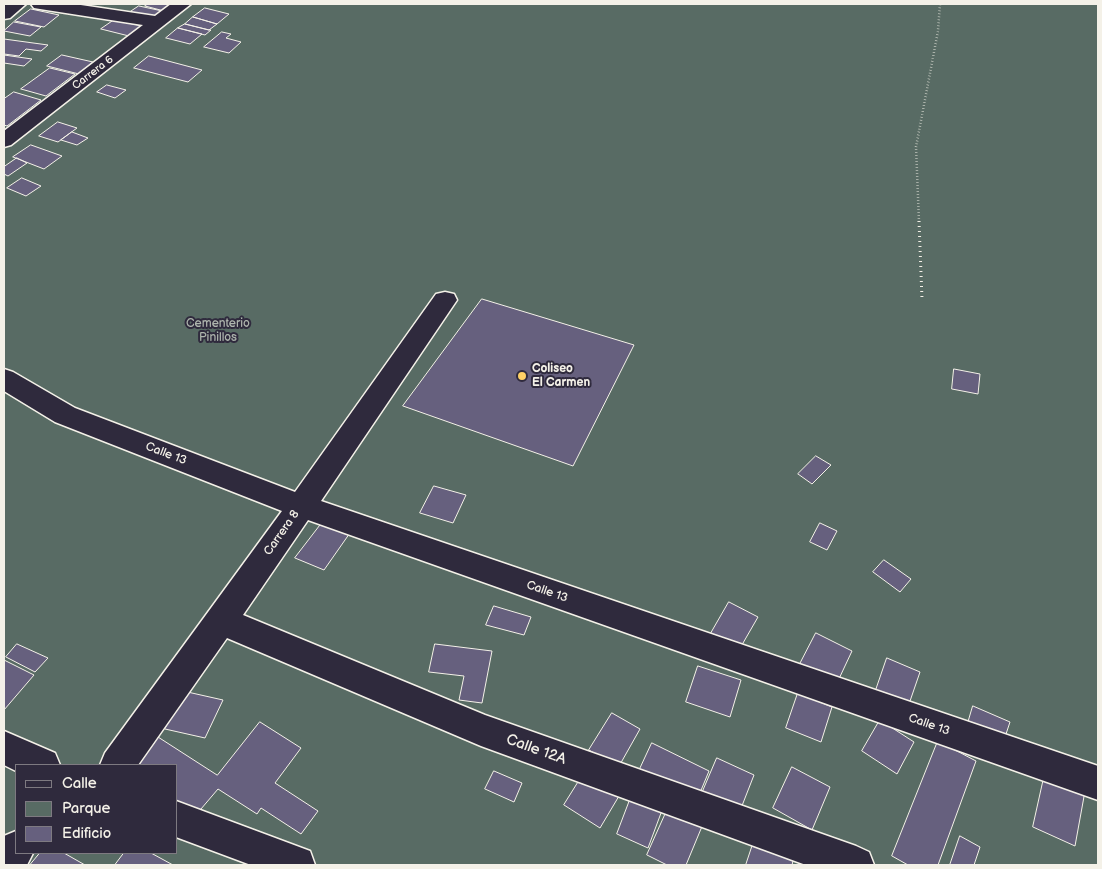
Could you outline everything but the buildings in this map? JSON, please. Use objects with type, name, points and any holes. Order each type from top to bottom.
[{"type":"street","points":[[40,4],[159,22]]},
{"type":"street","name":"Carrera 6","points":[[4,141],[182,4]]},
{"type":"street","name":"Carrera 8","points":[[118,764],[221,621],[445,300]]},
{"type":"street","name":"Calle 13","points":[[4,379],[65,415],[301,506],[1098,784]]},
{"type":"street","name":"Calle 12A","points":[[221,621],[481,730],[856,865]]},
{"type":"street","points":[[4,748],[41,764]]},
{"type":"street","points":[[178,820],[297,864]]},
{"type":"street","points":[[5,865],[15,850]]},
{"type":"path","points":[[922,300],[916,147],[938,30],[940,4]]},
{"type":"green space","name":"Cementerio Pinillos","points":[[4,4],[1098,4],[1098,865],[4,865]]},
{"type":"place","name":"Coliseo El Carmen","points":[[522,376]]}]
